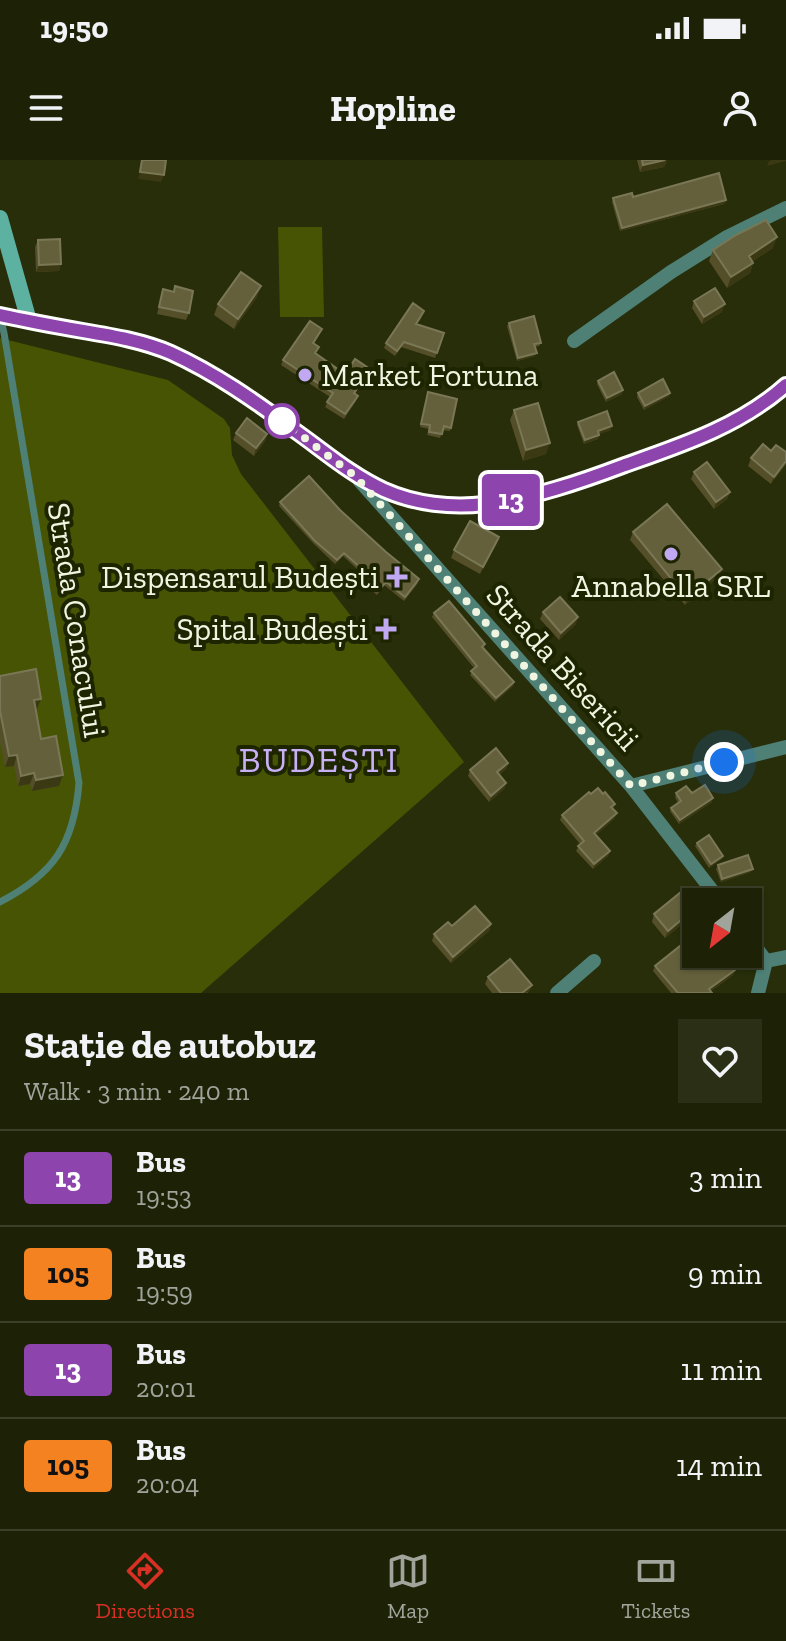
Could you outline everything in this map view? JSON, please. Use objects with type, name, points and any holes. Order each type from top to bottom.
[{"type":"main road","points":[[0,218],[29,321]]},
{"type":"main road","points":[[0,316],[126,338],[167,351],[243,394],[355,476],[387,491],[430,503],[483,505],[592,477],[697,440],[743,416],[786,385]]},
{"type":"street","points":[[574,341],[671,272],[727,237],[786,208]]},
{"type":"street","name":"Strada Bisericii","points":[[355,476],[631,786],[710,888]]},
{"type":"street","points":[[631,786],[786,747]]},
{"type":"street","points":[[762,956],[766,961]]},
{"type":"street","points":[[766,961],[786,957]]},
{"type":"street","points":[[557,993],[594,961]]},
{"type":"street","points":[[758,993],[766,961]]},
{"type":"lane","name":"Strada Conacului","points":[[0,316],[79,783],[77,806],[61,850],[38,879],[0,902]]},
{"type":"green space","points":[[278,227],[322,227],[324,317],[280,317]]},
{"type":"green space","points":[[0,338],[168,380],[224,419],[230,428],[232,455],[241,474],[464,762],[201,993],[0,993]]},
{"type":"building","points":[[142,160],[166,160],[164,175],[140,172]]},
{"type":"building","points":[[642,160],[665,160],[643,165]]},
{"type":"building","points":[[719,173],[726,200],[622,228],[613,198],[632,193],[633,197]]},
{"type":"building","points":[[766,220],[777,237],[749,256],[753,263],[731,277],[713,250]]},
{"type":"building","points":[[60,239],[61,264],[39,265],[38,240]]},
{"type":"building","points":[[241,272],[261,286],[238,319],[218,304]]},
{"type":"building","points":[[175,286],[193,291],[189,313],[159,307],[163,289],[174,292]]},
{"type":"building","points":[[715,288],[725,304],[704,317],[694,301]]},
{"type":"building","points":[[413,303],[424,311],[416,324],[444,333],[437,353],[404,342],[397,351],[386,343]]},
{"type":"building","points":[[534,316],[541,343],[534,344],[537,353],[518,358],[509,323]]},
{"type":"building","points":[[310,321],[322,329],[313,343],[319,347],[315,353],[345,374],[355,359],[370,369],[354,393],[358,396],[345,414],[327,402],[333,393],[283,360]]},
{"type":"building","points":[[614,372],[623,390],[607,398],[598,381]]},
{"type":"building","points":[[663,379],[670,393],[645,406],[638,393]]},
{"type":"building","points":[[428,392],[457,399],[451,428],[444,426],[442,434],[429,432],[430,425],[421,424]]},
{"type":"building","points":[[538,403],[550,443],[526,450],[514,410]]},
{"type":"building","points":[[607,411],[612,426],[585,440],[578,422]]},
{"type":"building","points":[[247,418],[267,434],[256,448],[236,433]]},
{"type":"building","points":[[763,444],[771,451],[776,445],[786,452],[786,461],[774,477],[751,458]]},
{"type":"building","points":[[707,462],[730,492],[716,502],[694,472]]},
{"type":"building","points":[[309,476],[340,510],[419,579],[405,597],[386,582],[378,591],[366,581],[370,576],[344,553],[337,560],[280,502]]},
{"type":"building","points":[[667,504],[722,569],[687,598],[633,532]]},
{"type":"building","points":[[470,521],[499,537],[483,567],[454,550]]},
{"type":"building","points":[[560,597],[578,617],[561,633],[543,612]]},
{"type":"building","points":[[449,601],[485,644],[482,647],[514,682],[496,698],[471,671],[477,666],[434,613]]},
{"type":"building","points":[[36,669],[41,699],[34,700],[41,739],[56,736],[63,775],[36,780],[34,773],[21,776],[17,755],[9,756],[0,711],[0,676]]},
{"type":"building","points":[[496,748],[508,763],[497,772],[506,783],[491,796],[470,770]]},
{"type":"building","points":[[705,785],[713,798],[680,820],[671,808],[681,801],[676,793],[686,786],[692,793]]},
{"type":"building","points":[[598,788],[615,804],[611,807],[617,813],[594,833],[610,851],[594,864],[578,846],[584,841],[562,815]]},
{"type":"building","points":[[709,835],[723,856],[711,864],[697,843]]},
{"type":"building","points":[[748,855],[753,869],[722,879],[718,865]]},
{"type":"building","points":[[681,892],[682,919],[668,931],[654,914]]},
{"type":"building","points":[[475,906],[491,924],[453,957],[434,934],[448,922],[452,926]]},
{"type":"building","points":[[682,944],[682,968],[735,970],[709,989],[712,993],[678,993],[655,966]]},
{"type":"building","points":[[510,959],[532,985],[522,993],[501,993],[488,977]]},
{"type":"bus line","name":"13","points":[[0,315],[126,338],[167,351],[243,394],[355,476],[408,499],[430,503],[483,505],[538,494],[592,477],[697,440],[760,405],[786,385]]},
{"type":"place","name":"Market Fortuna","points":[[305,375]]},
{"type":"place","name":"Annabella SRL","points":[[671,554]]},
{"type":"place","name":"Dispensarul Budești","points":[[397,577]]},
{"type":"place","name":"Spital Budești","points":[[386,629]]},
{"type":"district","name":"BUDEȘTI","points":[[319,759]]},
{"type":"route","points":[[282,421],[355,476],[631,786],[724,762]]}]
